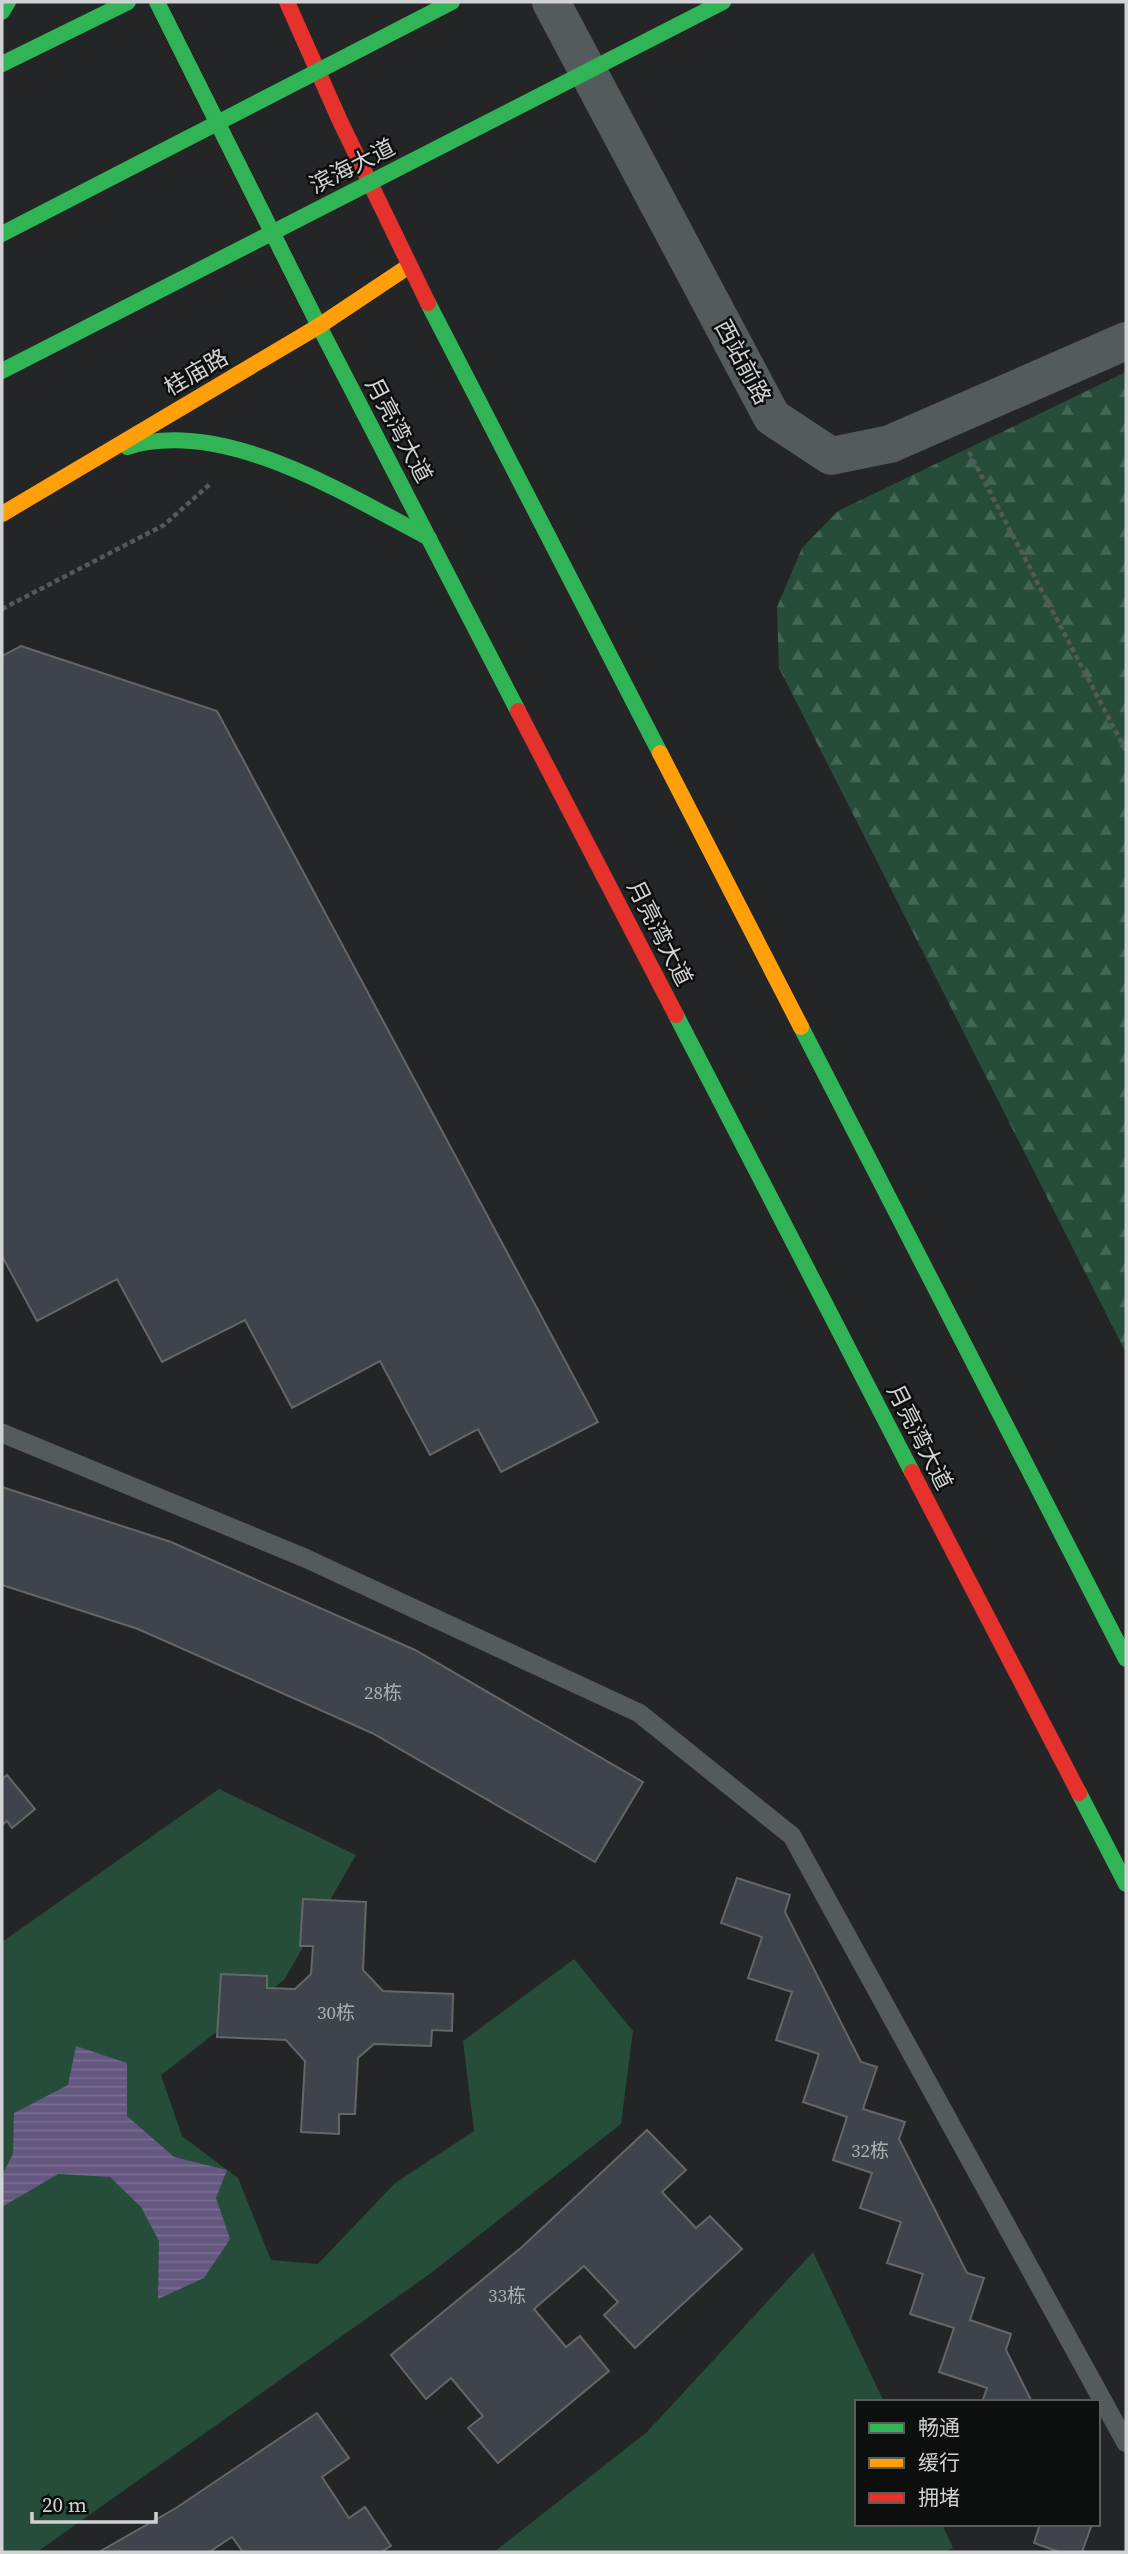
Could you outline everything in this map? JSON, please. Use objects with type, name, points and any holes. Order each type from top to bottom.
[{"type":"main road","points":[[2,12],[8,2]]},
{"type":"main road","points":[[2,64],[128,2]]},
{"type":"main road","name":"月亮湾大道","points":[[157,2],[319,326],[1126,1884]]},
{"type":"main road","points":[[287,2],[409,265],[1126,1659]]},
{"type":"main road","points":[[2,234],[452,2]]},
{"type":"main road","name":"滨海大道","points":[[2,371],[723,2]]},
{"type":"main road","name":"桂庙路","points":[[2,513],[319,326],[409,265]]},
{"type":"main road","points":[[95,456],[150,440],[204,441],[247,452],[328,485],[429,538]]},
{"type":"street","name":"西站前路","points":[[551,2],[772,417],[831,456],[890,443],[1126,341]]},
{"type":"lane","points":[[2,1433],[305,1558],[639,1713],[792,1836],[1126,2443]]},
{"type":"path","points":[[951,418],[1126,751]]},
{"type":"path","points":[[2,609],[164,525],[247,452]]},
{"type":"green space","points":[[1126,372],[1126,1353],[779,668],[777,607],[802,548],[838,511]]},
{"type":"green space","points":[[219,1789],[356,1855],[284,1980],[161,2075],[182,2136],[238,2178],[271,2260],[318,2264],[395,2183],[474,2131],[463,2041],[574,1959],[633,2031],[621,2124],[431,2273],[37,2552],[2,2552],[2,1942]]},
{"type":"green space","points":[[813,2252],[883,2400],[855,2400],[855,2526],[943,2526],[953,2548],[945,2552],[494,2552],[647,2432]]},
{"type":"shaded area","points":[[76,2046],[127,2063],[127,2116],[174,2157],[227,2170],[216,2198],[230,2239],[204,2278],[158,2299],[159,2241],[141,2207],[110,2177],[58,2174],[2,2207],[2,2175],[13,2154],[14,2113],[68,2085]]},
{"type":"building","points":[[21,646],[217,711],[598,1422],[501,1472],[478,1429],[430,1455],[380,1361],[292,1408],[245,1320],[162,1362],[117,1279],[37,1321],[2,1256],[2,656]]},
{"type":"building","points":[[2,1487],[171,1542],[415,1650],[643,1782],[595,1862],[372,1733],[138,1629],[2,1585]]},
{"type":"building","points":[[7,1775],[35,1809],[12,1828],[7,1821],[2,1825],[2,1779]]},
{"type":"building","points":[[737,1878],[790,1895],[785,1912],[861,2062],[877,2067],[863,2109],[905,2122],[899,2139],[967,2273],[984,2278],[970,2320],[1011,2334],[1006,2350],[1031,2400],[983,2400],[987,2388],[939,2372],[954,2328],[910,2314],[923,2274],[887,2263],[901,2222],[860,2208],[872,2173],[833,2160],[847,2117],[803,2102],[819,2054],[776,2040],[792,1992],[748,1978],[762,1937],[721,1923]]},
{"type":"building","points":[[303,1899],[366,1902],[363,1970],[383,1991],[453,1994],[452,2031],[432,2030],[431,2046],[374,2044],[358,2058],[355,2114],[339,2114],[339,2134],[301,2132],[305,2061],[286,2040],[217,2037],[221,1974],[267,1976],[267,1988],[295,1989],[311,1974],[313,1946],[300,1946]]},
{"type":"building","points":[[647,2130],[686,2170],[662,2192],[696,2228],[710,2216],[742,2249],[635,2348],[604,2315],[618,2302],[584,2266],[534,2309],[566,2347],[580,2336],[609,2371],[498,2463],[468,2428],[483,2416],[451,2378],[426,2399],[391,2355],[522,2247]]},
{"type":"building","points":[[317,2413],[349,2458],[322,2477],[349,2518],[365,2507],[391,2546],[381,2552],[243,2552],[232,2537],[209,2552],[99,2552],[176,2508]]},
{"type":"building","points":[[1039,2526],[1091,2526],[1082,2552],[1059,2552],[1034,2543]]},
{"type":"traffic: fast","points":[[2,12],[8,2]]},
{"type":"traffic: fast","points":[[2,64],[128,2]]},
{"type":"traffic: fast","points":[[157,2],[319,326],[518,711]]},
{"type":"traffic: fast","points":[[2,234],[452,2]]},
{"type":"traffic: fast","points":[[2,371],[723,2]]},
{"type":"traffic: fast","points":[[428,303],[660,753]]},
{"type":"traffic: fast","points":[[127,447],[164,440],[203,442],[243,451],[322,482],[429,538]]},
{"type":"traffic: fast","points":[[676,1015],[912,1472]]},
{"type":"traffic: fast","points":[[801,1027],[1126,1659]]},
{"type":"traffic: fast","points":[[1079,1793],[1126,1884]]},
{"type":"traffic: slow","points":[[2,514],[319,326],[409,266]]},
{"type":"traffic: slow","points":[[660,753],[801,1027]]},
{"type":"traffic: jam","points":[[287,2],[340,121],[428,303]]},
{"type":"traffic: jam","points":[[518,711],[676,1015]]},
{"type":"traffic: jam","points":[[912,1472],[1079,1793]]}]
